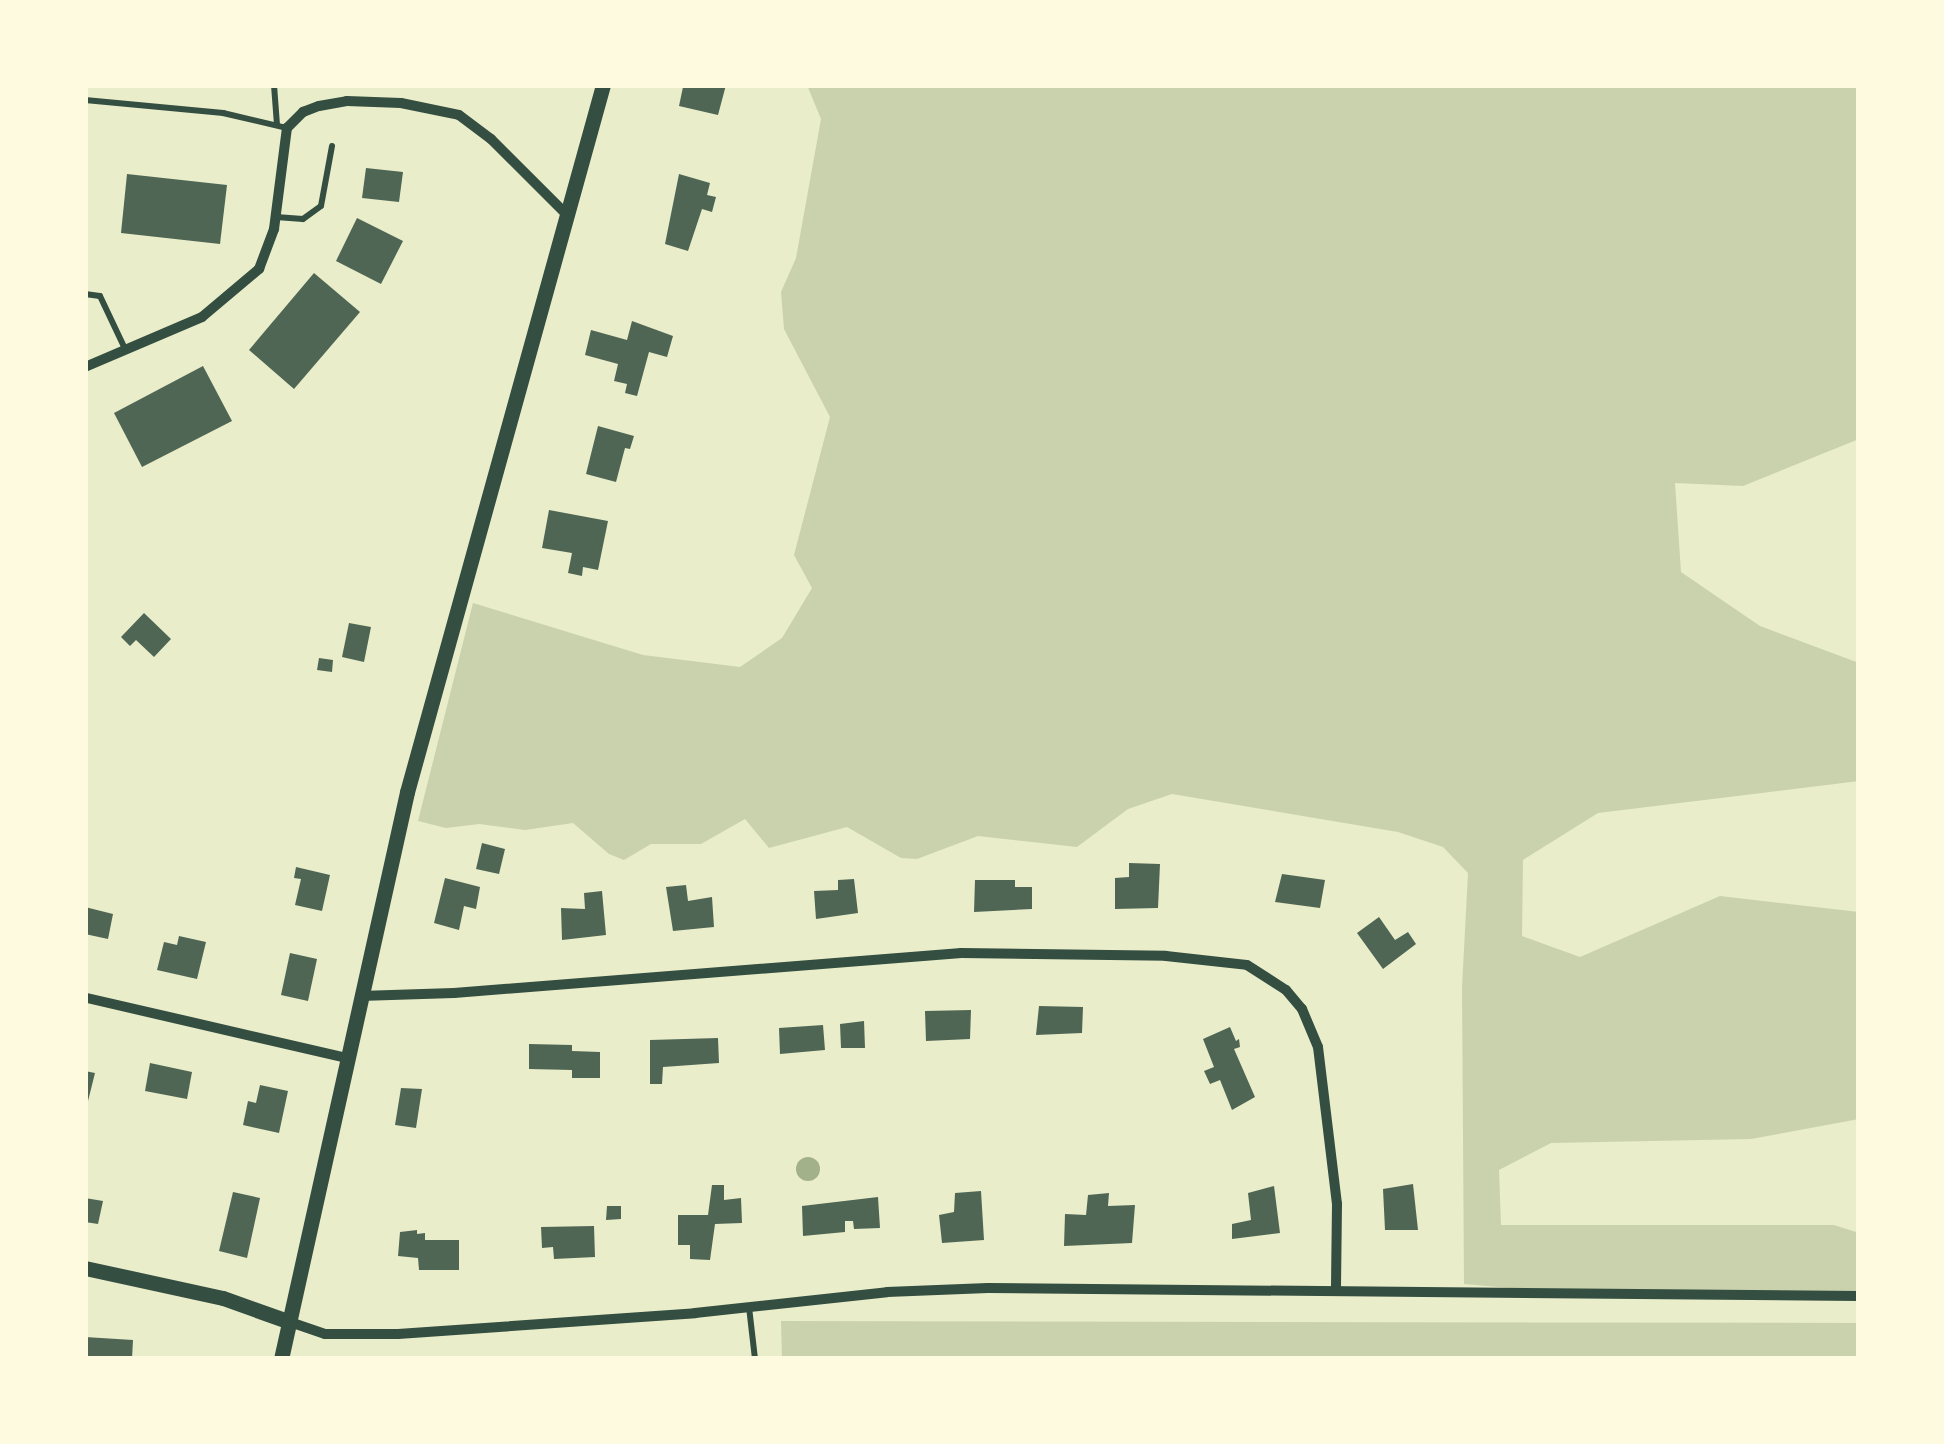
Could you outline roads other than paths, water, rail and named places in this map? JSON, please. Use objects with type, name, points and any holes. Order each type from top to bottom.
[{"type":"street","points":[[281,1359],[359,996],[421,741],[602,85]]},
{"type":"street","points":[[85,367],[202,317],[232,296],[269,251],[282,126],[303,112],[347,101],[426,106],[459,115],[491,139],[568,216]]},
{"type":"street","points":[[359,996],[454,994],[962,953],[1201,958],[1246,965],[1286,990],[1302,1009],[1318,1048],[1337,1204],[1336,1289]]},
{"type":"street","points":[[87,998],[346,1058]]},
{"type":"street","points":[[85,1268],[224,1298],[325,1334],[398,1334],[749,1307],[887,1292],[988,1288],[1859,1296]]},
{"type":"lane","points":[[85,100],[222,113],[282,126],[274,85]]},
{"type":"lane","points":[[275,217],[304,219],[321,206],[332,146]]},
{"type":"lane","points":[[85,294],[100,296],[126,352]]},
{"type":"lane","points":[[749,1307],[755,1359]]}]
